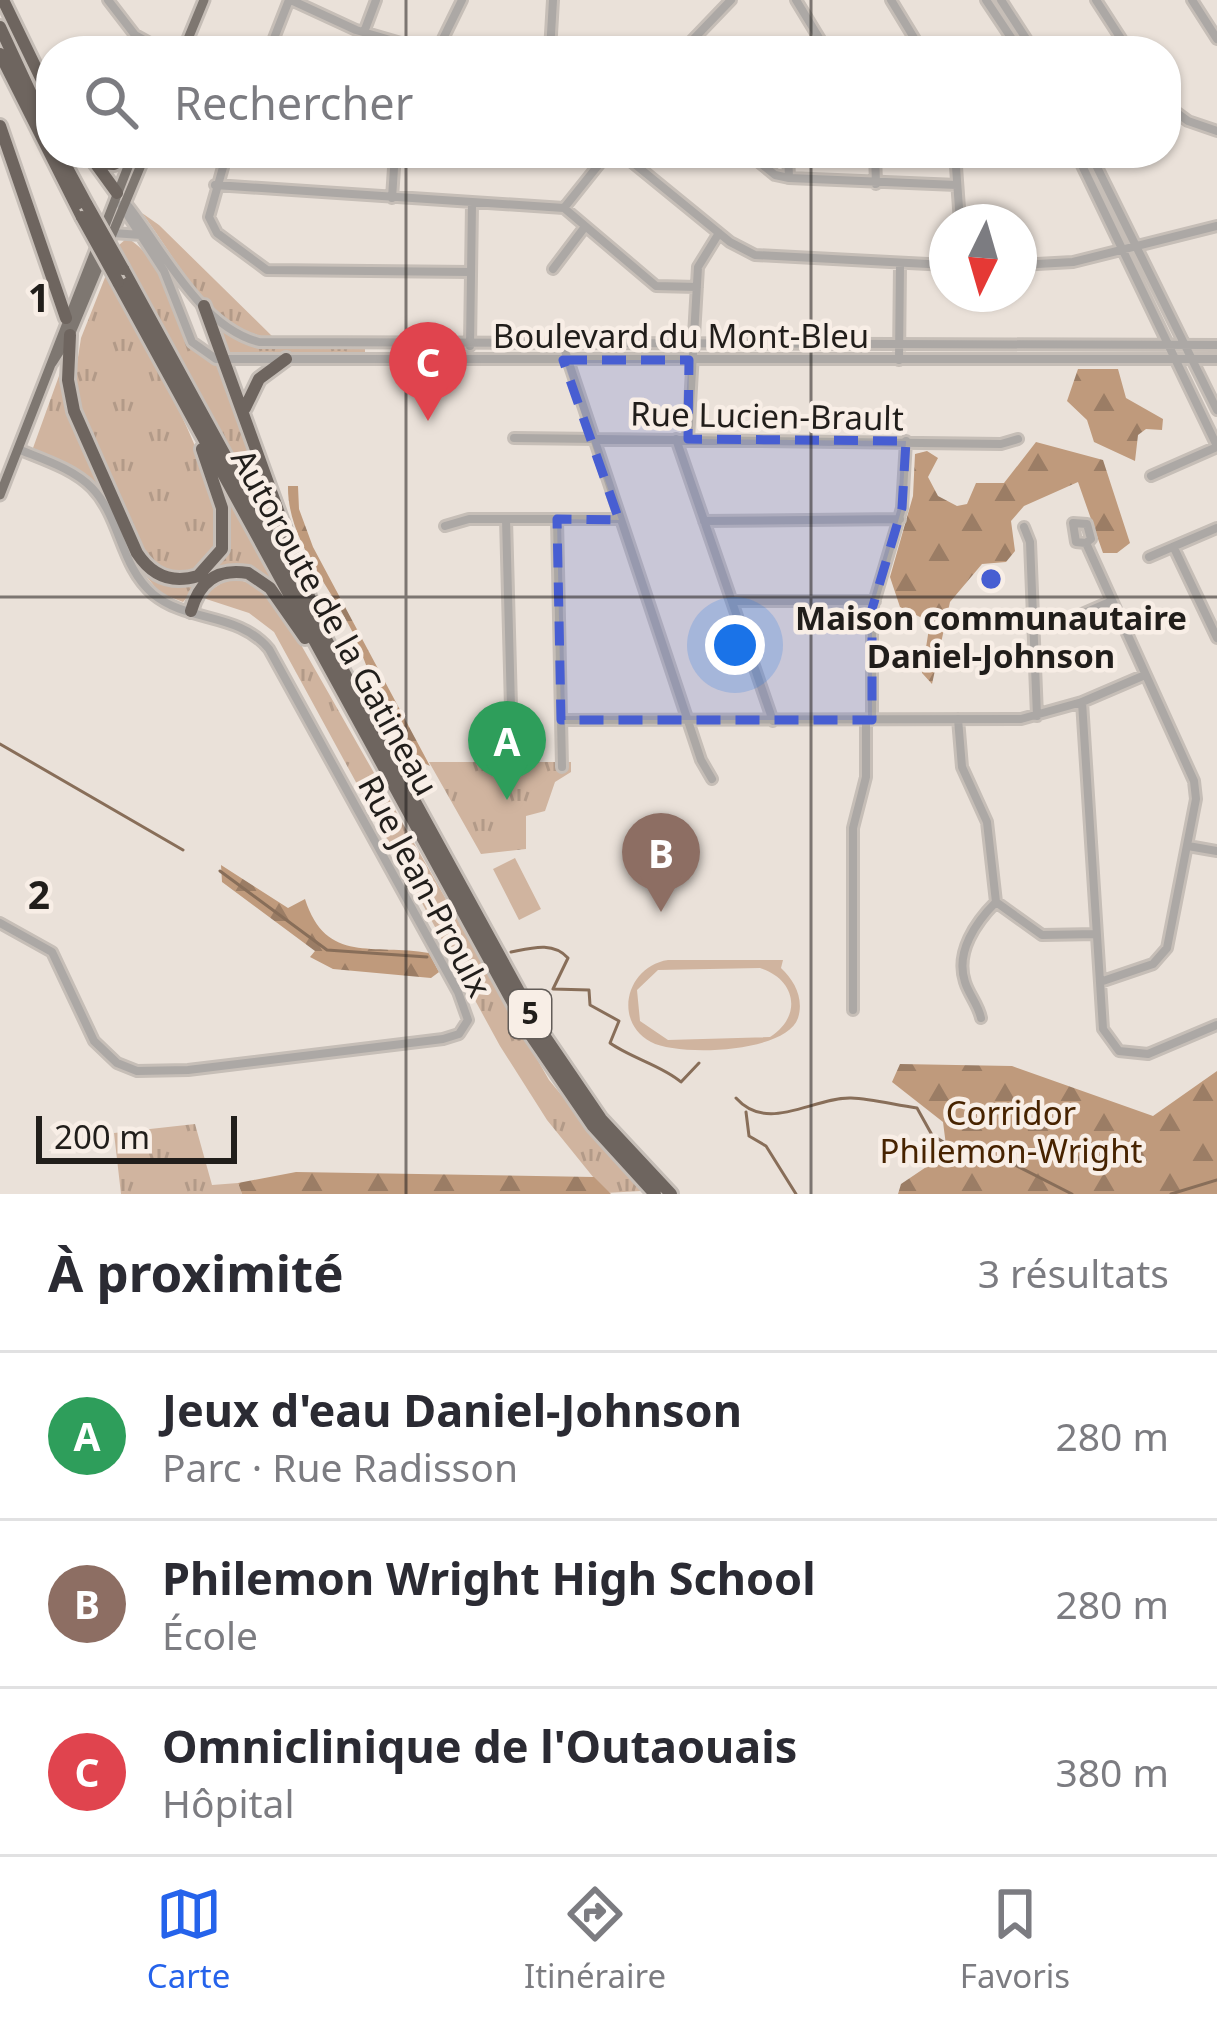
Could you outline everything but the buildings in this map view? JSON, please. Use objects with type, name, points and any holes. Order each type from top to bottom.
[{"type":"highway","points":[[3,0],[36,68]]},
{"type":"highway","points":[[0,27],[36,105]]},
{"type":"highway","name":"Autoroute de la Gatineau","points":[[0,54],[36,120]]},
{"type":"highway","points":[[0,126],[66,318]]},
{"type":"highway","name":"Autoroute de la Gatineau","points":[[62,168],[548,1044],[606,1126],[671,1194]]},
{"type":"highway","name":"Autoroute de la Gatineau","points":[[66,168],[85,211]]},
{"type":"highway","points":[[99,168],[122,202]]},
{"type":"highway","name":"Autoroute de la Gatineau","points":[[120,275],[190,414],[545,1059],[593,1126],[656,1194]]},
{"type":"highway","points":[[204,306],[245,409],[322,634]]},
{"type":"highway","points":[[70,335],[68,386],[81,430],[140,557],[154,572],[176,580],[210,568],[224,536],[220,499],[190,414]]},
{"type":"highway","points":[[245,409],[256,381],[286,359]]},
{"type":"highway","points":[[190,611],[199,590],[215,576],[238,571],[257,577],[273,591],[343,693]]},
{"type":"main road","points":[[189,36],[204,0]]},
{"type":"main road","points":[[52,363],[70,335],[113,232],[133,168]]},
{"type":"main road","points":[[0,495],[66,318],[122,202]]},
{"type":"street","points":[[108,0],[138,36]]},
{"type":"street","points":[[275,36],[290,0],[377,36]]},
{"type":"street","points":[[364,32],[376,0]]},
{"type":"street","points":[[444,36],[462,0]]},
{"type":"street","points":[[551,36],[553,0]]},
{"type":"street","points":[[696,36],[731,0]]},
{"type":"street","points":[[796,0],[818,36]]},
{"type":"street","points":[[891,0],[913,36]]},
{"type":"street","points":[[986,0],[1010,36]]},
{"type":"street","points":[[1000,0],[1024,36]]},
{"type":"street","points":[[1096,0],[1119,36]]},
{"type":"street","points":[[1192,0],[1217,39]]},
{"type":"street","points":[[1181,116],[1217,130]]},
{"type":"street","points":[[221,168],[208,207],[214,228],[267,270],[471,272]]},
{"type":"street","points":[[392,198],[394,168]]},
{"type":"street","points":[[564,208],[596,168]]},
{"type":"street","points":[[639,168],[719,233],[761,257],[929,265]]},
{"type":"street","points":[[773,168],[789,178],[957,184]]},
{"type":"street","points":[[789,168],[789,178]]},
{"type":"street","points":[[875,168],[876,184]]},
{"type":"street","points":[[956,168],[958,204]]},
{"type":"street","points":[[1083,168],[1217,446],[1150,476]]},
{"type":"street","points":[[1097,168],[1217,410]]},
{"type":"street","points":[[215,184],[564,208],[656,286],[697,287]]},
{"type":"street","points":[[122,202],[169,280],[194,345],[205,355],[227,359]]},
{"type":"street","name":"Boulevard du Mont-Bleu","points":[[122,202],[204,306],[228,329],[259,342],[1217,345]]},
{"type":"street","points":[[470,359],[472,204]]},
{"type":"street","points":[[1037,265],[1064,264],[1217,226]]},
{"type":"street","points":[[553,268],[584,228]]},
{"type":"street","points":[[113,232],[141,235]]},
{"type":"street","points":[[688,439],[689,360],[698,344],[699,261],[719,233]]},
{"type":"street","points":[[899,360],[900,265]]},
{"type":"street","points":[[563,345],[563,359],[687,720],[712,778]]},
{"type":"street","points":[[610,345],[610,360]]},
{"type":"street","name":"Boulevard du Mont-Bleu","points":[[227,359],[1217,359]]},
{"type":"street","name":"Rue Lucien-Brault","points":[[514,438],[1001,444],[1018,439]]},
{"type":"street","points":[[676,439],[773,721]]},
{"type":"street","points":[[853,1010],[853,828],[866,777],[875,601],[900,520],[906,441]]},
{"type":"street","name":"Rue Jean-Proulx","points":[[0,923],[52,952],[99,1048],[117,1064],[141,1072],[443,1039],[464,1029],[468,1016],[275,657],[245,628],[162,601],[140,581],[90,485],[18,448]]},
{"type":"street","points":[[557,518],[562,767]]},
{"type":"street","points":[[445,526],[506,519],[619,520]]},
{"type":"street","points":[[482,750],[507,751],[512,745],[506,519]]},
{"type":"street","points":[[704,521],[900,520]]},
{"type":"street","points":[[1024,527],[1030,542],[1037,716]]},
{"type":"street","points":[[1149,557],[1217,528]]},
{"type":"street","points":[[1086,543],[1194,781],[1188,846],[1164,955],[1154,964],[1100,982]]},
{"type":"street","points":[[1174,548],[1217,638]]},
{"type":"street","points":[[732,601],[875,601]]},
{"type":"street","points":[[1033,615],[1071,619],[1112,601]]},
{"type":"street","points":[[562,721],[1037,716],[1145,675]]},
{"type":"street","points":[[1082,702],[1103,1029],[1114,1047],[1126,1054],[1148,1054],[1217,1025]]},
{"type":"street","points":[[958,719],[962,766],[985,814],[996,902],[1042,935],[1096,934]]},
{"type":"street","points":[[1188,846],[1217,851]]},
{"type":"street","points":[[981,1018],[965,981],[963,956],[977,924],[996,902]]},
{"type":"highlighted area","points":[[563,360],[689,360],[688,439],[906,441],[902,508],[872,609],[872,720],[561,720],[557,519],[619,520]]},
{"type":"green space","points":[[142,213],[274,338],[252,333],[214,309]]},
{"type":"green space","points":[[127,238],[156,269],[192,347],[206,359],[224,364],[291,561],[118,246]]},
{"type":"green space","points":[[106,275],[178,408],[207,479],[218,547],[192,573],[167,573],[147,558],[80,414],[74,383],[81,338]]},
{"type":"green space","points":[[221,327],[260,347],[365,347],[365,356],[230,356]]},
{"type":"green space","points":[[64,362],[104,493],[84,474],[33,448]]},
{"type":"green space","points":[[1078,369],[1118,369],[1126,398],[1163,419],[1162,430],[1146,429],[1138,435],[1135,461],[1094,442],[1087,420],[1067,401]]},
{"type":"green space","points":[[1036,442],[1103,460],[1130,543],[1117,553],[1103,553],[1078,482],[1024,506],[1011,521],[1015,551],[1006,562],[982,564],[950,602],[932,684],[922,673],[930,622],[900,607],[890,577],[913,496],[915,454],[927,451],[938,458],[928,477],[938,496],[957,506],[967,504],[976,483],[1004,483]]},
{"type":"green space","points":[[288,486],[298,486],[299,509],[313,547],[430,766],[416,757],[393,726],[352,631],[294,525]]},
{"type":"green space","points":[[228,498],[271,576],[267,579],[247,569],[197,587],[183,602],[160,593],[136,564],[149,574],[204,577],[224,556]]},
{"type":"green space","points":[[231,577],[263,588],[296,636],[549,1080],[641,1191],[606,1193],[547,1120],[500,1046],[274,632],[249,613],[200,597]]},
{"type":"green space","points":[[429,762],[571,762],[571,772],[555,782],[545,811],[526,816],[526,849],[481,854]]},
{"type":"green space","points":[[515,858],[541,909],[519,920],[493,869]]},
{"type":"green space","points":[[221,865],[288,908],[305,899],[314,920],[339,942],[429,953],[439,972],[431,978],[333,969],[310,957],[315,951],[222,882]]},
{"type":"green space","points":[[783,960],[781,968],[799,997],[798,1018],[774,1039],[730,1049],[684,1050],[651,1042],[639,1033],[628,1008],[634,983],[654,964]],"holes":[[[760,968],[788,989],[791,1009],[770,1037],[668,1040],[640,1021],[637,990],[658,970]]]},
{"type":"green space","name":"Corridor Philemon-Wright","points":[[900,1064],[1012,1066],[1153,1116],[1217,1071],[1217,1194],[898,1194],[901,1184],[947,1153],[943,1122],[892,1082]]},
{"type":"green space","points":[[195,1124],[212,1185],[238,1183],[242,1194],[121,1194],[114,1133]]},
{"type":"green space","points":[[296,1172],[594,1177],[611,1194],[242,1194],[238,1183]]},
{"type":"waterway","points":[[0,744],[183,850]]},
{"type":"waterway","points":[[220,871],[327,950],[427,957]]},
{"type":"waterway","points":[[511,952],[549,948],[568,958],[553,989],[589,990],[590,1005],[619,1021],[610,1043],[618,1048],[681,1082],[699,1063]]},
{"type":"waterway","points":[[452,958],[470,959]]},
{"type":"waterway","points":[[736,1098],[749,1108],[776,1114],[851,1098],[917,1108],[932,1135],[945,1143],[1015,1165],[1072,1194]]},
{"type":"waterway","points":[[746,1112],[749,1136],[766,1146],[796,1194]]},
{"type":"waterway","points":[[1171,1194],[1217,1180]]},
{"type":"place","name":"Omniclinique de l'Outaouais","points":[[428,421]]},
{"type":"place","name":"Maison communautaire Daniel-Johnson","points":[[991,579]]},
{"type":"place","name":"Jeux d'eau Daniel-Johnson","points":[[507,800]]},
{"type":"place","name":"Philemon Wright High School","points":[[661,912]]}]
